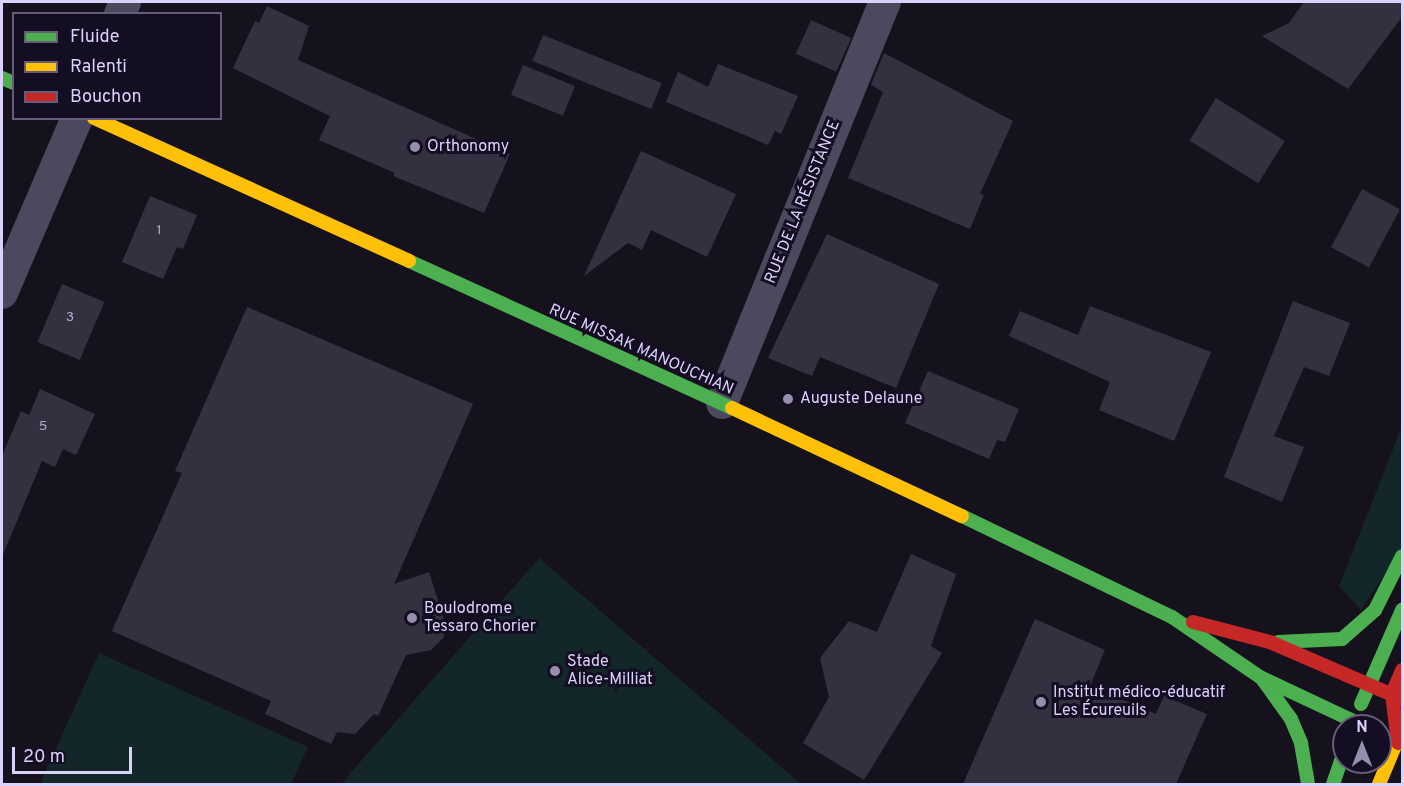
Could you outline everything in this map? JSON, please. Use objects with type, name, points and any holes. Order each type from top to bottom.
[{"type":"street","name":"RUE DE LA RÉSISTANCE","points":[[722,403],[885,2]]},
{"type":"street","points":[[2,293],[76,120]]},
{"type":"street","name":"RUE MISSAK MANOUCHIAN","points":[[98,120],[722,403],[1172,617],[1260,677],[1340,714]]},
{"type":"street","points":[[1270,642],[1342,639],[1375,610],[1402,556]]},
{"type":"street","points":[[1366,714],[1369,685],[1402,610]]},
{"type":"street","name":"RUE MISSAK MANOUCHIAN","points":[[1172,617],[1270,642],[1397,699]]},
{"type":"street","points":[[1209,642],[1249,649],[1269,658]]},
{"type":"street","points":[[1379,784],[1400,744],[1397,699],[1402,670]]},
{"type":"street","points":[[1260,677],[1291,719],[1301,743],[1308,784]]},
{"type":"street","points":[[1347,695],[1367,702],[1397,699]]},
{"type":"green space","points":[[1402,426],[1402,548],[1361,610],[1339,586]]},
{"type":"green space","name":"Stade Alice-Milliat","points":[[539,558],[801,784],[341,784]]},
{"type":"green space","points":[[99,653],[308,747],[291,784],[40,784]]},
{"type":"building","points":[[1304,2],[1402,2],[1402,17],[1348,89],[1262,36],[1289,23]]},
{"type":"building","name":"Orthonomy","points":[[267,6],[309,26],[298,60],[510,154],[484,213],[393,176],[395,173],[319,140],[330,116],[233,68],[255,21],[259,23]]},
{"type":"building","points":[[811,20],[851,38],[836,72],[796,54]]},
{"type":"building","points":[[543,35],[662,83],[651,109],[533,61]]},
{"type":"building","points":[[884,53],[1013,121],[980,194],[984,195],[970,229],[848,178],[883,92],[871,85]]},
{"type":"building","points":[[718,64],[798,96],[781,134],[775,131],[768,145],[666,102],[678,72],[708,87]]},
{"type":"building","points":[[523,65],[575,86],[563,116],[511,95]]},
{"type":"building","points":[[1216,98],[1285,141],[1258,183],[1190,140]]},
{"type":"building","points":[[641,151],[736,194],[707,257],[651,230],[642,250],[628,243],[584,276]]},
{"type":"building","points":[[1362,189],[1400,209],[1369,267],[1331,247]]},
{"type":"building","points":[[150,196],[197,215],[183,249],[177,247],[163,279],[122,262]]},
{"type":"building","points":[[827,234],[939,284],[896,388],[820,357],[812,376],[768,358]]},
{"type":"building","points":[[62,284],[104,302],[80,360],[37,342]]},
{"type":"building","points":[[1293,301],[1350,323],[1329,376],[1304,367],[1274,436],[1304,447],[1282,502],[1224,477]]},
{"type":"building","points":[[1090,306],[1211,352],[1174,441],[1099,410],[1110,382],[1009,336],[1020,311],[1078,335]]},
{"type":"building","points":[[247,307],[473,404],[394,584],[429,572],[446,626],[444,637],[431,650],[406,655],[378,716],[374,714],[355,734],[337,732],[331,744],[265,714],[271,701],[112,631],[182,473],[175,471]]},
{"type":"building","points":[[928,371],[1019,409],[1005,442],[997,440],[989,459],[905,423]]},
{"type":"building","points":[[40,389],[95,414],[76,455],[63,449],[55,467],[42,461],[2,557],[2,456],[21,411],[29,415]]},
{"type":"building","points":[[911,554],[956,574],[931,646],[942,653],[864,780],[803,743],[829,697],[820,658],[849,621],[877,632]]},
{"type":"building","name":"Institut médico-éducatif Les Écureuils","points":[[1035,619],[1105,650],[1090,686],[1156,714],[1164,696],[1207,714],[1176,784],[963,784]]},
{"type":"traffic: fast","points":[[2,78],[12,82]]},
{"type":"traffic: fast","points":[[409,261],[732,408]]},
{"type":"traffic: fast","points":[[962,516],[1172,617],[1260,677],[1339,714]]},
{"type":"traffic: fast","points":[[1278,642],[1342,639],[1375,610],[1402,556]]},
{"type":"traffic: fast","points":[[1361,704],[1402,610]]},
{"type":"traffic: fast","points":[[1263,680],[1291,719],[1301,743],[1308,784]]},
{"type":"traffic: fast","points":[[1333,784],[1336,774]]},
{"type":"traffic: slow","points":[[98,120],[409,261]]},
{"type":"traffic: slow","points":[[732,408],[962,516]]},
{"type":"traffic: slow","points":[[1379,784],[1402,729]]},
{"type":"traffic: jam","points":[[1193,622],[1270,642],[1402,699]]},
{"type":"traffic: jam","points":[[1398,743],[1392,694],[1402,670]]},
{"type":"place","name":"Orthonomy","points":[[415,147]]},
{"type":"place","name":"Auguste Delaune","points":[[788,399]]},
{"type":"place","name":"Boulodrome Tessaro Chorier","points":[[412,618]]},
{"type":"place","name":"Stade Alice-Milliat","points":[[555,671]]},
{"type":"place","name":"Institut médico-éducatif Les Écureuils","points":[[1041,702]]}]
